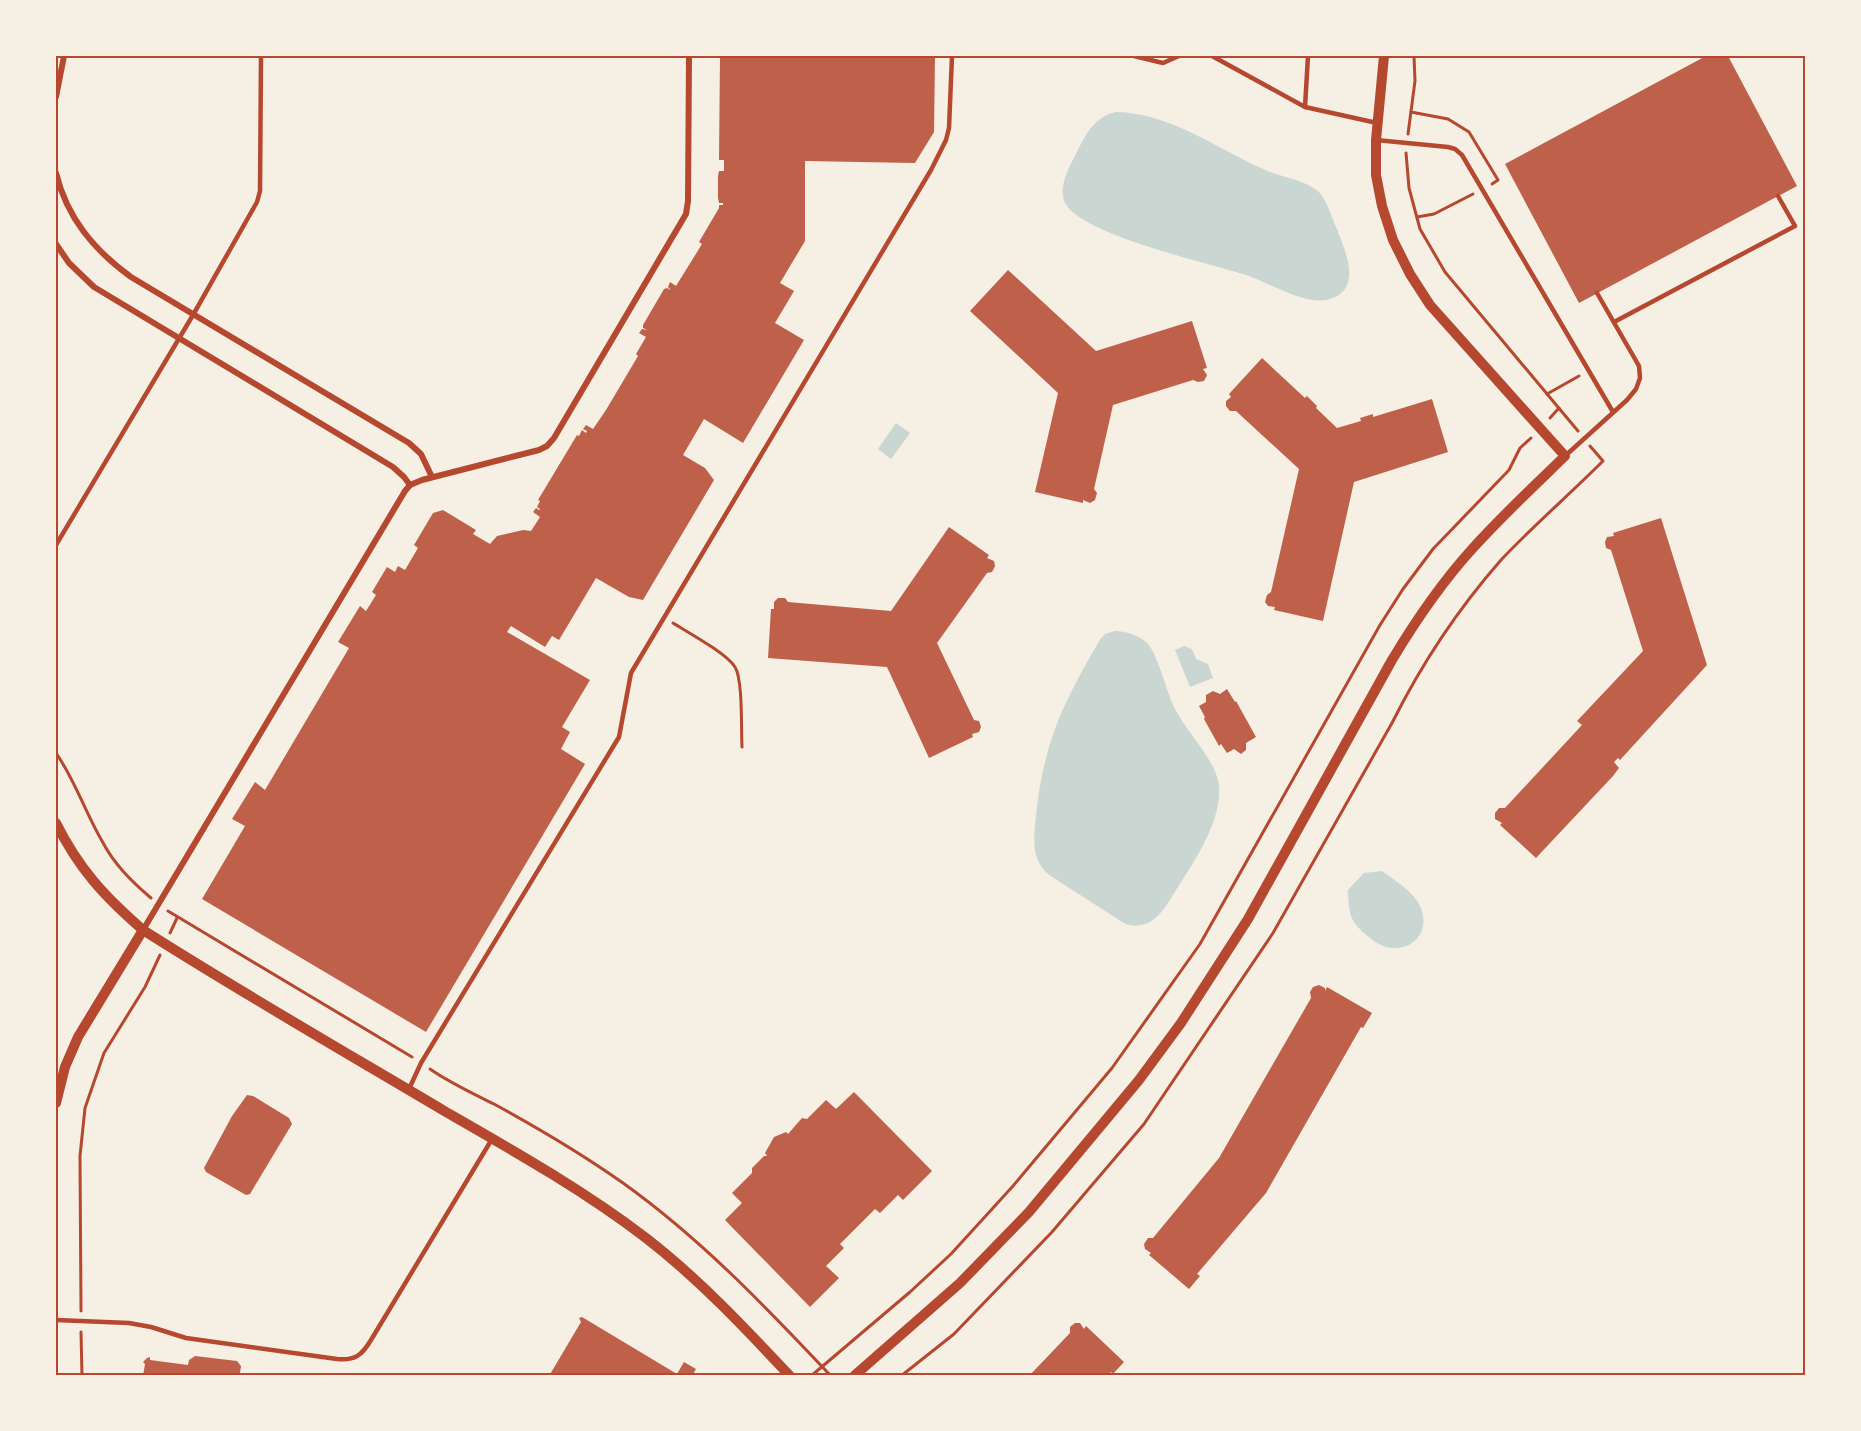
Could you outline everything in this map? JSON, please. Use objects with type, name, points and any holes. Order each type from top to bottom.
[{"type":"street","points":[[56,97],[57,81],[64,56]]},
{"type":"street","points":[[56,1103],[65,1067],[78,1037],[397,503],[410,485],[432,477],[539,450],[547,446],[554,438],[686,214],[689,56]]},
{"type":"street","points":[[854,1376],[960,1283],[1029,1212],[1139,1080],[1186,1015],[1248,919],[1416,621],[1474,547],[1565,456],[1431,306],[1410,274],[1393,240],[1382,206],[1376,175],[1376,140],[1384,56]]},
{"type":"street","points":[[56,173],[68,208],[79,228],[109,261],[193,315],[409,442],[422,454],[432,477]]},
{"type":"street","points":[[56,244],[69,264],[94,287],[393,467],[410,485]]},
{"type":"street","points":[[56,823],[68,848],[89,878],[143,930],[569,1185],[647,1239],[706,1290],[790,1376]]},
{"type":"lane","points":[[56,545],[193,315],[259,198],[261,56]]},
{"type":"lane","points":[[409,1090],[421,1063],[619,737],[631,673],[940,154],[948,134],[951,113],[952,56]]},
{"type":"lane","points":[[1134,56],[1163,63],[1179,56]]},
{"type":"lane","points":[[1212,56],[1305,107],[1378,123]]},
{"type":"lane","points":[[1305,107],[1308,56]]},
{"type":"lane","points":[[1376,140],[1455,149],[1462,155],[1613,412]]},
{"type":"lane","points":[[1614,322],[1794,226],[1778,196]]},
{"type":"lane","points":[[1565,456],[1636,389],[1640,378],[1639,366],[1597,293]]},
{"type":"lane","points":[[56,1320],[129,1323],[186,1338],[337,1359],[348,1360],[358,1357],[371,1340],[492,1138]]},
{"type":"path","points":[[902,1376],[954,1334],[1052,1232],[1143,1124],[1272,933],[1405,697],[1454,618],[1502,560],[1603,461],[1445,272],[1420,229],[1409,188],[1406,151],[1415,81],[1414,56]]},
{"type":"path","points":[[1410,111],[1448,119],[1469,132],[1498,180]]},
{"type":"path","points":[[1417,217],[1434,214],[1482,190]]},
{"type":"path","points":[[1547,394],[1588,370]]},
{"type":"path","points":[[810,1376],[910,1292],[951,1254],[1021,1178],[1112,1068],[1200,944],[1380,625],[1403,589],[1433,549],[1509,470],[1520,448]]},
{"type":"path","points":[[664,617],[734,665],[739,681],[742,747]]},
{"type":"path","points":[[56,753],[106,848],[133,882]]},
{"type":"path","points":[[177,918],[404,1052]]},
{"type":"path","points":[[81,1300],[80,1156],[85,1108],[104,1053],[151,976]]},
{"type":"path","points":[[439,1076],[493,1104],[568,1148],[634,1191],[718,1262],[775,1316],[831,1376]]},
{"type":"path","points":[[81,1338],[82,1376]]},
{"type":"shaded area","points":[[1116,112],[1155,118],[1174,125],[1263,169],[1318,191],[1324,199],[1344,247],[1349,269],[1349,279],[1345,288],[1338,296],[1326,300],[1307,299],[1249,276],[1121,237],[1076,215],[1065,203],[1063,197],[1063,185],[1067,173],[1082,141],[1091,128],[1101,118]]},
{"type":"shaded area","points":[[896,423],[910,433],[891,459],[878,449]]},
{"type":"shaded area","points":[[1115,631],[1133,635],[1148,644],[1156,657],[1179,717],[1213,767],[1219,786],[1216,813],[1198,854],[1162,912],[1150,922],[1137,925],[1124,923],[1049,875],[1036,855],[1034,840],[1044,765],[1058,722],[1076,682],[1101,638]]},
{"type":"shaded area","points":[[1184,646],[1192,649],[1196,659],[1208,664],[1213,678],[1190,687],[1175,650]]},
{"type":"shaded area","points":[[1382,871],[1415,898],[1422,911],[1421,933],[1405,946],[1394,948],[1382,945],[1370,938],[1358,927],[1350,912],[1348,890],[1364,873]]},
{"type":"building","points":[[720,56],[935,56],[934,132],[915,163],[805,161],[805,241],[780,283],[794,291],[775,323],[804,340],[743,443],[704,419],[683,455],[705,468],[714,480],[643,600],[629,597],[596,578],[559,640],[552,636],[545,647],[511,626],[507,632],[590,680],[562,727],[570,732],[561,749],[585,764],[426,1032],[202,899],[245,826],[232,819],[255,782],[265,790],[349,648],[338,642],[360,606],[366,611],[376,595],[372,592],[387,567],[395,572],[398,566],[405,570],[418,548],[414,545],[433,513],[443,510],[476,530],[473,534],[490,544],[497,536],[523,530],[531,531],[540,517],[533,512],[536,508],[540,509],[537,507],[540,501],[538,500],[577,435],[579,436],[582,430],[586,433],[587,431],[583,429],[586,425],[593,429],[606,410],[638,356],[636,354],[646,337],[639,333],[642,329],[647,330],[643,328],[643,325],[664,289],[671,290],[668,287],[670,282],[676,286],[702,244],[699,242],[719,205],[723,205],[719,203],[718,198],[719,171],[724,171],[724,160],[719,160]]},
{"type":"building","points":[[1706,56],[1728,56],[1797,186],[1579,303],[1505,164]]},
{"type":"building","points":[[1008,270],[1096,351],[1192,321],[1207,368],[1203,369],[1207,375],[1204,381],[1193,380],[1113,405],[1094,489],[1097,493],[1095,500],[1090,503],[1035,492],[1058,393],[970,311]]},
{"type":"building","points":[[1262,358],[1305,398],[1307,396],[1337,428],[1361,421],[1360,418],[1373,414],[1373,417],[1432,399],[1448,452],[1354,482],[1323,621],[1274,610],[1275,607],[1268,606],[1265,602],[1267,595],[1271,592],[1299,469],[1236,411],[1230,411],[1226,406],[1226,401],[1231,397],[1229,394]]},
{"type":"building","points":[[1661,518],[1707,665],[1620,760],[1618,758],[1614,762],[1619,768],[1613,776],[1536,858],[1500,825],[1502,823],[1495,819],[1495,813],[1499,808],[1505,808],[1582,725],[1577,721],[1643,651],[1611,550],[1606,548],[1605,542],[1607,537],[1614,536],[1613,533]]},
{"type":"building","points":[[949,527],[989,555],[987,558],[994,561],[995,566],[992,572],[987,573],[937,643],[974,720],[979,721],[981,727],[979,732],[972,734],[973,737],[929,758],[887,667],[768,658],[771,609],[774,609],[774,602],[778,598],[785,598],[788,602],[891,611]]},
{"type":"building","points":[[1227,689],[1256,737],[1246,743],[1246,750],[1241,754],[1234,749],[1227,753],[1221,744],[1219,746],[1199,706],[1206,702],[1206,695],[1213,691],[1220,694]]},
{"type":"building","points":[[1319,985],[1325,988],[1325,991],[1327,987],[1372,1013],[1363,1028],[1361,1027],[1266,1193],[1197,1274],[1200,1276],[1189,1289],[1149,1255],[1151,1253],[1145,1249],[1144,1244],[1148,1238],[1153,1238],[1219,1158],[1311,998],[1310,992],[1313,987]]},
{"type":"building","points":[[854,1092],[932,1171],[903,1200],[898,1195],[880,1213],[875,1209],[840,1244],[844,1248],[826,1266],[839,1278],[810,1307],[725,1220],[742,1203],[732,1193],[752,1173],[752,1168],[764,1156],[767,1156],[765,1153],[774,1137],[786,1132],[788,1134],[802,1118],[807,1119],[826,1100],[836,1109]]},
{"type":"building","points":[[247,1095],[253,1096],[289,1118],[292,1124],[250,1194],[246,1195],[206,1172],[204,1168],[232,1116]]},
{"type":"building","points":[[582,1317],[677,1374],[684,1362],[696,1369],[692,1376],[549,1376],[581,1322],[579,1318]]},
{"type":"building","points":[[1075,1323],[1080,1323],[1084,1329],[1086,1326],[1124,1362],[1113,1374],[1111,1372],[1107,1376],[1029,1376],[1070,1333],[1070,1327]]},
{"type":"building","points":[[195,1356],[237,1361],[241,1366],[240,1373],[252,1376],[143,1376],[145,1364],[143,1362],[147,1358],[188,1365],[189,1360]]}]
